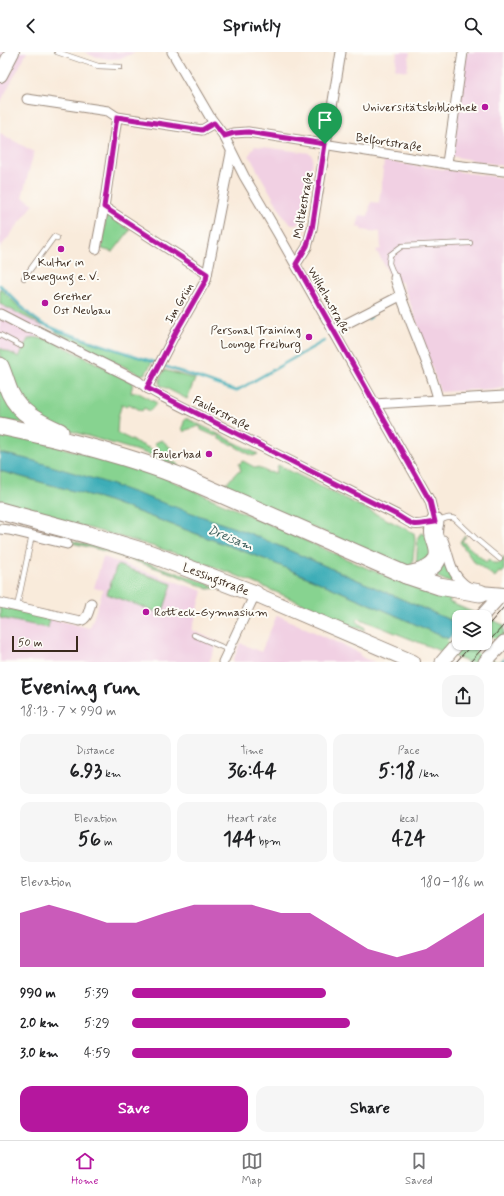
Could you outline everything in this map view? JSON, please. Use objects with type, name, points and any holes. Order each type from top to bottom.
[{"type":"highway","points":[[0,366],[15,402],[24,412],[45,426],[92,448]]},
{"type":"highway","points":[[0,426],[92,448],[154,467],[182,477],[406,575],[439,586],[480,593]]},
{"type":"highway","name":"Lessingstraße","points":[[4,514],[89,535],[151,554],[255,594]]},
{"type":"highway","points":[[406,575],[416,574],[429,569],[436,562],[438,551],[433,537],[435,522]]},
{"type":"main road","points":[[0,75],[12,52]]},
{"type":"main road","points":[[480,593],[503,594]]},
{"type":"main road","name":"Lessingstraße","points":[[255,594],[410,661]]},
{"type":"main road","points":[[487,610],[503,594]]},
{"type":"main road","points":[[485,662],[504,642]]},
{"type":"main road","points":[[445,660],[453,650]]},
{"type":"street","name":"Wilhelmstraße","points":[[172,52],[214,123],[224,136],[232,153],[296,264],[332,331],[431,503],[435,522],[445,545],[454,574],[459,581],[480,593]]},
{"type":"street","name":"Moltkestraße","points":[[296,264],[307,246],[312,229],[341,52]]},
{"type":"street","points":[[447,163],[463,52]]},
{"type":"street","points":[[27,99],[108,110],[117,117],[202,130],[214,123]]},
{"type":"street","points":[[96,249],[104,207],[117,117]]},
{"type":"street","name":"Belfortstraße","points":[[224,136],[234,133],[248,132],[504,171]]},
{"type":"street","name":"Im Grün","points":[[147,388],[158,365],[206,280],[232,153]]},
{"type":"street","points":[[104,207],[207,274]]},
{"type":"street","points":[[395,278],[400,296],[426,360],[438,399]]},
{"type":"street","points":[[332,331],[400,296]]},
{"type":"street","name":"Faulerstraße","points":[[0,314],[27,328],[36,330],[138,381],[147,388],[397,515],[411,524],[423,525],[435,522]]},
{"type":"street","points":[[374,404],[504,396]]},
{"type":"street","points":[[0,529],[67,544]]},
{"type":"street","points":[[223,662],[255,594]]},
{"type":"street","points":[[0,603],[80,621],[86,616],[91,602]]},
{"type":"lane","points":[[57,52],[98,66],[120,67]]},
{"type":"lane","points":[[24,278],[54,237],[57,238]]},
{"type":"lane","points":[[395,278],[389,263],[390,255],[402,246],[470,243]]},
{"type":"lane","points":[[0,335],[21,346]]},
{"type":"lane","points":[[435,522],[451,517],[455,519],[500,559]]},
{"type":"lane","points":[[17,607],[32,535]]},
{"type":"lane","points":[[194,635],[229,650]]},
{"type":"shaded area","points":[[0,52],[27,52],[0,103]]},
{"type":"shaded area","points":[[84,52],[135,52],[123,58],[109,59],[93,56]]},
{"type":"shaded area","points":[[397,52],[410,52],[407,71],[395,69]]},
{"type":"shaded area","name":"Universitätsbibliothek","points":[[466,52],[504,52],[504,166],[451,156]]},
{"type":"shaded area","points":[[0,133],[34,152],[22,197],[34,204],[0,248]]},
{"type":"shaded area","points":[[255,146],[310,153],[313,157],[303,215],[299,223],[292,225],[286,220],[259,173],[249,155]]},
{"type":"shaded area","points":[[384,161],[504,178],[504,388],[440,392],[412,308],[401,281],[393,285],[390,275],[376,250],[381,249],[380,232],[361,230],[362,227],[357,227],[360,215],[368,216],[371,202],[379,203]]},
{"type":"shaded area","points":[[0,304],[43,326],[37,338],[32,337],[31,339],[28,339],[19,357],[0,348]]},
{"type":"shaded area","name":"Rotteck-Gymnasium","points":[[103,557],[203,591],[192,630],[218,642],[209,662],[0,662],[0,606],[89,628],[103,590],[94,588]]},
{"type":"shaded area","points":[[277,615],[360,653],[359,654],[366,659],[376,662],[233,661],[240,643],[261,652]]},
{"type":"green space","points":[[106,215],[130,230],[113,252],[102,249]]},
{"type":"green space","points":[[0,288],[26,314],[43,326],[0,304]]},
{"type":"green space","points":[[56,331],[152,362],[146,373],[141,375],[55,332]]},
{"type":"green space","points":[[32,337],[51,340],[133,382],[131,393],[137,392],[157,403],[150,411],[144,408],[142,411],[129,404],[127,406],[122,404],[118,417],[117,433],[155,451],[158,450],[158,447],[154,443],[162,440],[173,450],[168,455],[169,460],[177,463],[179,465],[178,467],[151,455],[51,425],[32,414],[0,360],[0,348],[19,357],[28,339],[31,339]]},
{"type":"green space","points":[[164,370],[195,379],[187,399],[160,385],[160,378]]},
{"type":"green space","points":[[0,377],[32,424],[0,420]]},
{"type":"green space","points":[[185,419],[188,419],[258,454],[253,456],[236,447],[235,444],[232,445],[219,439],[218,435],[215,436],[201,430],[200,426],[184,432],[182,428]]},
{"type":"green space","points":[[0,430],[159,475],[369,569],[392,578],[452,595],[449,602],[468,610],[452,610],[452,621],[249,533],[31,460],[0,453]]},
{"type":"green space","points":[[243,461],[267,472],[276,473],[278,465],[414,533],[415,540],[412,568],[406,568],[213,484],[227,483],[238,471],[241,471],[239,464]]},
{"type":"green space","points":[[0,471],[103,499],[267,560],[386,611],[452,640],[452,650],[475,650],[504,662],[468,662],[358,618],[357,621],[365,628],[364,630],[208,564],[117,536],[0,505]]},
{"type":"green space","points":[[0,523],[105,549],[219,588],[208,589],[174,574],[101,550],[0,526]]},
{"type":"green space","points":[[421,533],[427,535],[435,557],[416,568],[418,537]]},
{"type":"green space","points":[[464,536],[466,536],[462,541],[486,562],[489,559],[493,563],[499,563],[504,556],[504,571],[502,573],[499,572],[495,577],[473,561],[460,542]]},
{"type":"green space","points":[[442,552],[455,580],[451,583],[429,573]]},
{"type":"green space","points":[[117,565],[172,584],[162,614],[107,594]]},
{"type":"green space","points":[[0,606],[49,618],[48,628],[0,618]]},
{"type":"green space","points":[[492,620],[504,625],[504,644],[492,639]]},
{"type":"water","name":"Dreisam","points":[[0,453],[31,460],[101,481],[249,533],[452,621],[452,640],[267,560],[103,499],[0,471]]},
{"type":"water","name":"Dreisam","points":[[492,639],[504,644],[504,662],[475,650],[492,650]]},
{"type":"pier","points":[[452,636],[452,643],[447,641]]},
{"type":"pier","points":[[492,636],[504,642],[504,657],[499,662],[475,652],[477,650],[492,650]]},
{"type":"waterway","points":[[0,285],[29,314],[41,323],[60,331],[157,363]]},
{"type":"waterway","points":[[161,365],[236,391],[324,341]]},
{"type":"tram line","points":[[492,621],[504,607]]},
{"type":"tram line","points":[[470,662],[504,625]]},
{"type":"tram line","points":[[456,662],[467,650]]},
{"type":"place","name":"Universitätsbibliothek","points":[[485,107]]},
{"type":"place","name":"Kultur in Bewegung e. V.","points":[[61,249]]},
{"type":"place","name":"Grether Ost Neubau","points":[[45,303]]},
{"type":"place","name":"Personal Training Lounge Freiburg","points":[[309,337]]},
{"type":"place","name":"Faulerbad","points":[[209,454]]},
{"type":"place","name":"Rotteck-Gymnasium","points":[[146,612]]},
{"type":"route","points":[[117,117],[202,130],[214,123],[224,136],[234,133],[248,132],[325,144],[312,229],[307,246],[296,264],[332,331],[430,501],[435,522],[423,525],[411,524],[397,515],[147,388],[176,332],[206,280],[207,274],[104,207],[117,117]]}]
